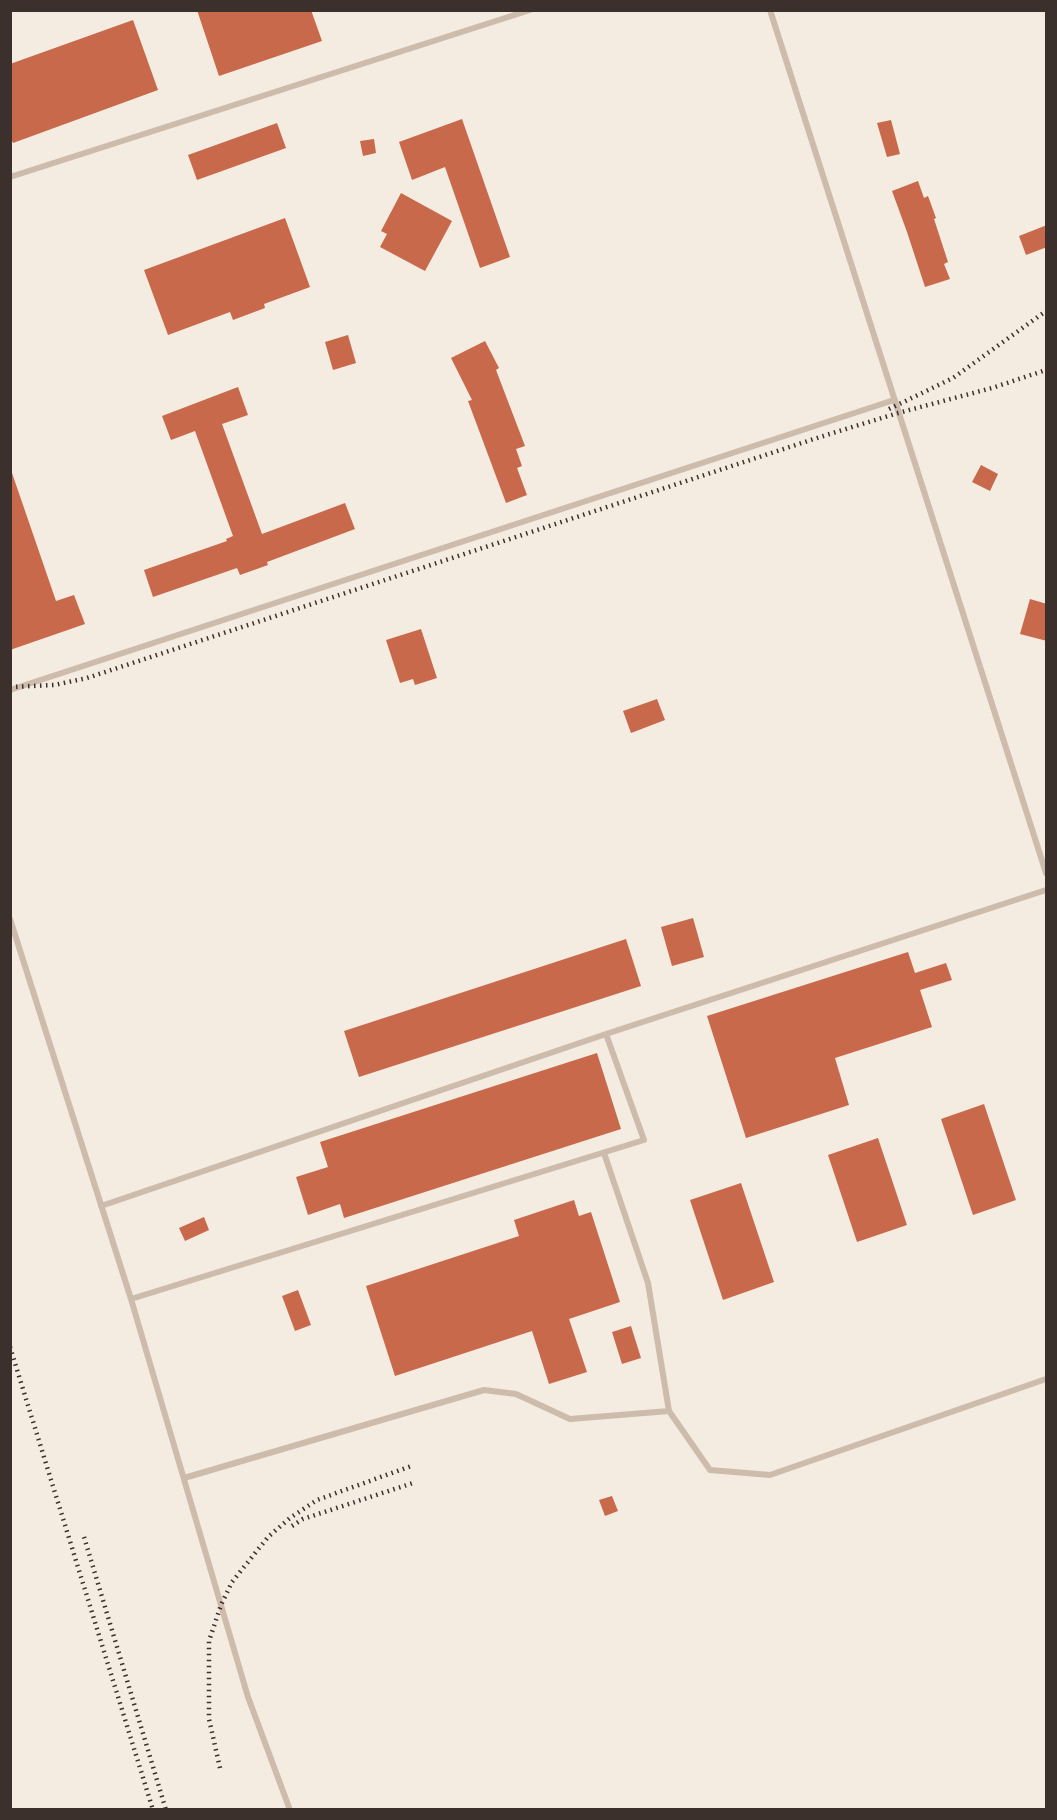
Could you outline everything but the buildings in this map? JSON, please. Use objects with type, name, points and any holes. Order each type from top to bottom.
[{"type":"lane","points":[[10,177],[530,10]]},
{"type":"lane","points":[[770,10],[1047,873]]},
{"type":"lane","points":[[10,690],[894,400]]},
{"type":"lane","points":[[101,1206],[606,1034],[1047,890]]},
{"type":"lane","points":[[10,919],[131,1299],[248,1697],[290,1809]]},
{"type":"lane","points":[[131,1299],[644,1140],[606,1034]]},
{"type":"lane","points":[[604,1153],[648,1283],[669,1411],[710,1470],[770,1475],[1047,1379]]},
{"type":"lane","points":[[184,1478],[484,1390],[516,1394],[570,1419],[669,1411]]},
{"type":"railway","points":[[889,409],[953,378],[1046,311]]},
{"type":"railway","points":[[10,687],[54,685],[87,678],[820,437],[992,388],[1046,370]]},
{"type":"railway","points":[[10,1347],[153,1810]]},
{"type":"railway","points":[[220,1768],[209,1719],[209,1641],[221,1605],[232,1582],[268,1537],[290,1518],[317,1500],[414,1465]]},
{"type":"railway","points":[[292,1526],[303,1519],[413,1483]]},
{"type":"railway","points":[[84,1537],[166,1810]]}]
